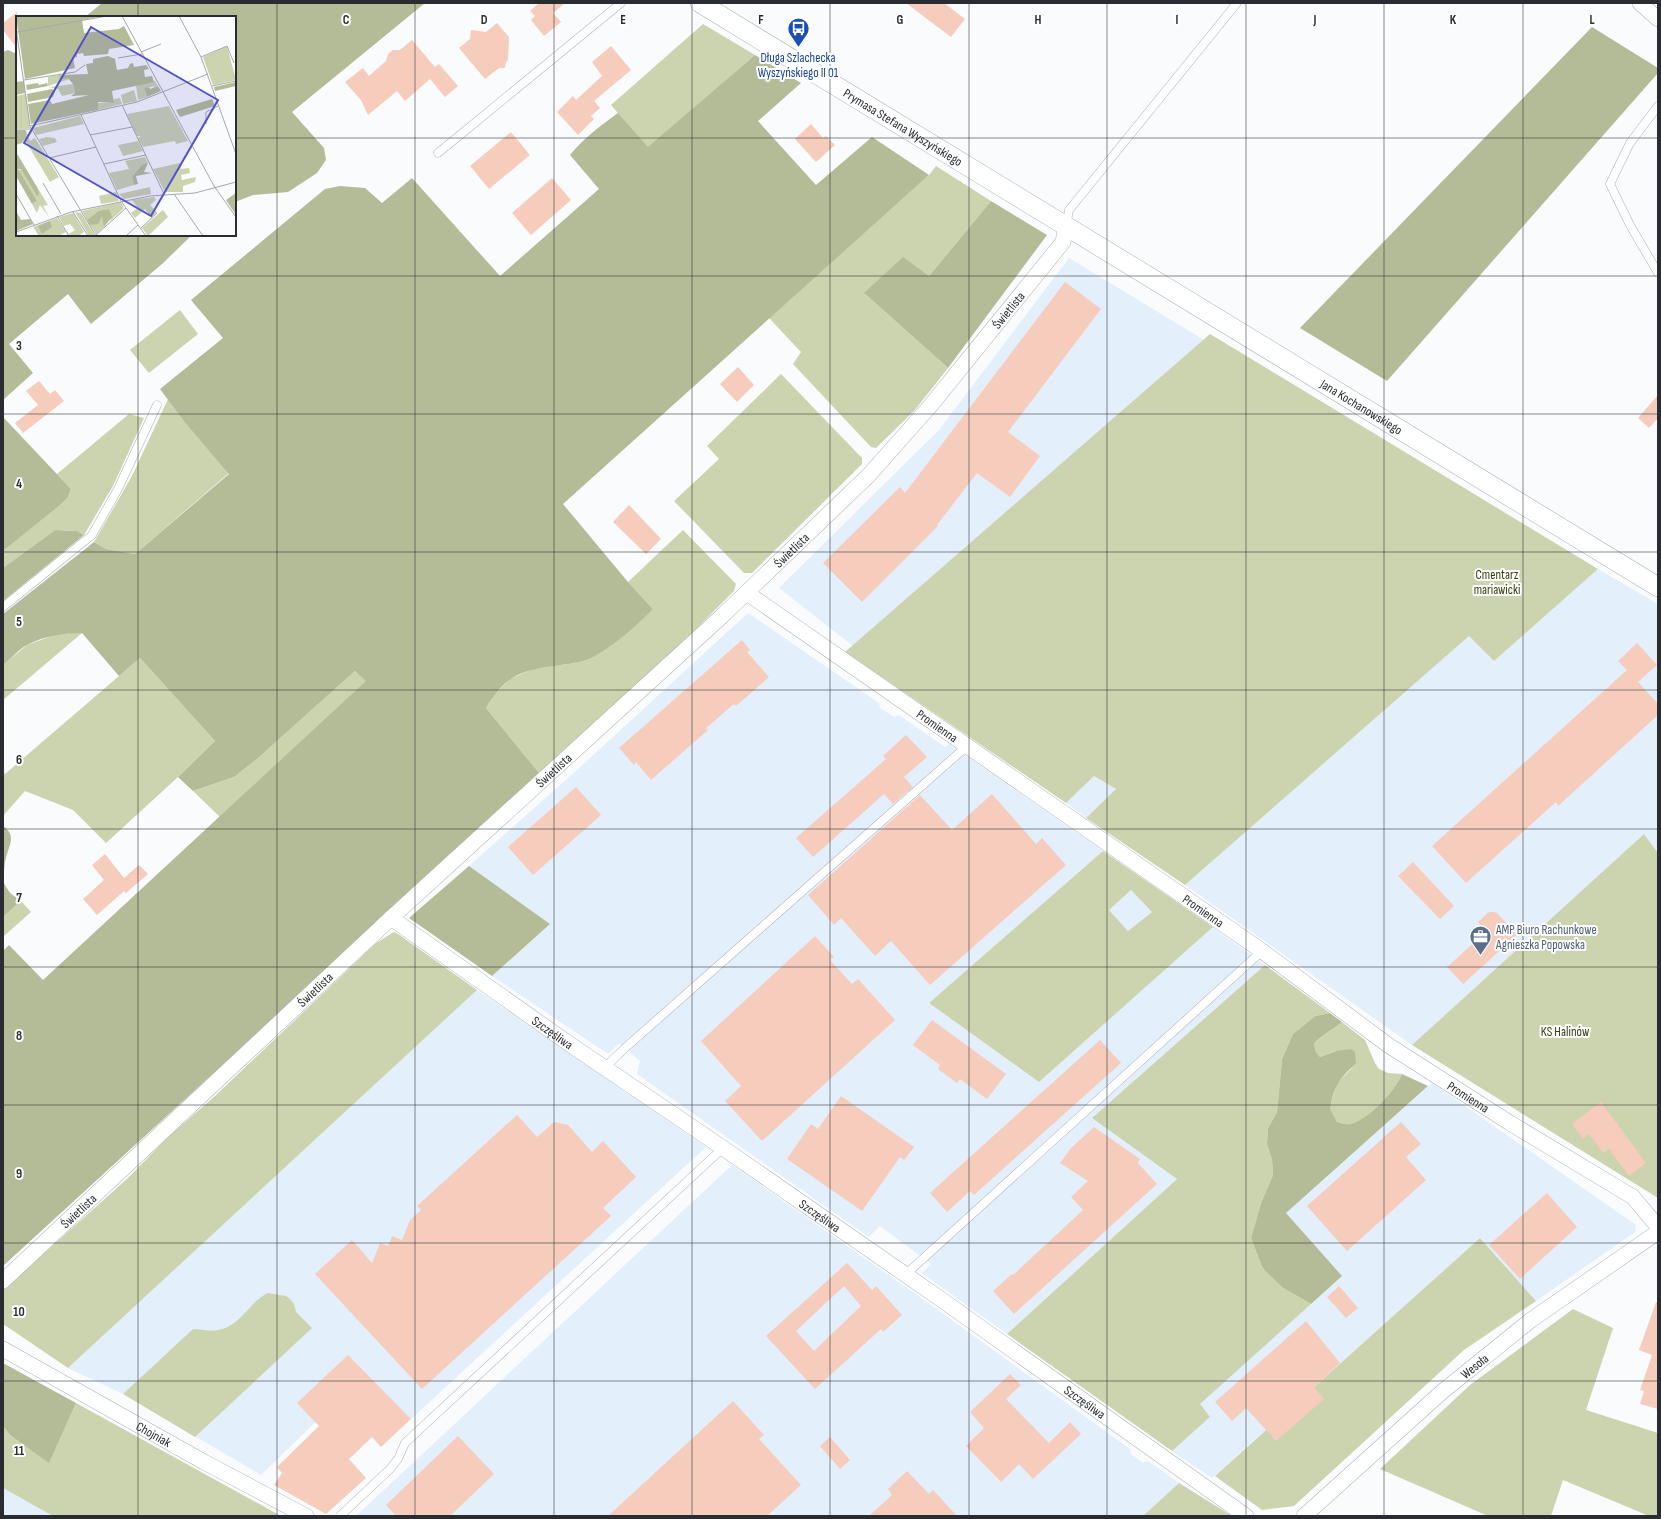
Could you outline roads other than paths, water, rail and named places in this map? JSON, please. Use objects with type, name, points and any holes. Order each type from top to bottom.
[{"type":"street","name":"Prymasa Stefana Wyszyńskiego","points":[[700,3],[1066,226]]},
{"type":"street","points":[[1640,3],[1658,19]]},
{"type":"street","name":"Jana Kochanowskiego","points":[[1066,226],[1658,587]]},
{"type":"street","name":"Świetlista","points":[[3,1281],[391,918],[747,593],[870,475],[931,405],[1063,242],[1066,226]]},
{"type":"street","name":"Promienna","points":[[747,593],[1262,951],[1388,1045],[1510,1123],[1633,1197],[1658,1227]]},
{"type":"street","name":"Szczęśliwa","points":[[391,918],[604,1068],[723,1148],[905,1275],[1246,1516]]},
{"type":"street","name":"Wesoła","points":[[1304,1516],[1443,1391],[1532,1320],[1658,1232]]},
{"type":"street","name":"Chojniak","points":[[3,1349],[204,1462],[306,1516]]},
{"type":"lane","points":[[438,153],[621,3]]},
{"type":"lane","points":[[1066,226],[1069,210],[1237,3]]},
{"type":"lane","points":[[1658,106],[1630,143],[1610,184],[1630,225],[1658,273]]},
{"type":"lane","points":[[3,607],[92,535],[118,489],[156,405]]},
{"type":"lane","points":[[604,1068],[748,938],[967,746]]},
{"type":"lane","points":[[905,1275],[1262,951]]},
{"type":"lane","points":[[340,1516],[390,1468],[398,1458],[405,1443],[723,1148]]},
{"type":"place","name":"Długa Szlachecka Wyszyńskiego II 01","points":[[798,48]]},
{"type":"place","name":"AMP Biuro Rachunkowe Agnieszka Popowska","points":[[1481,956]]},
{"type":"park label","name":"Cmentarz mariawicki","points":[[1497,582]]},
{"type":"park label","name":"KS Halinów","points":[[1565,1031]]}]
